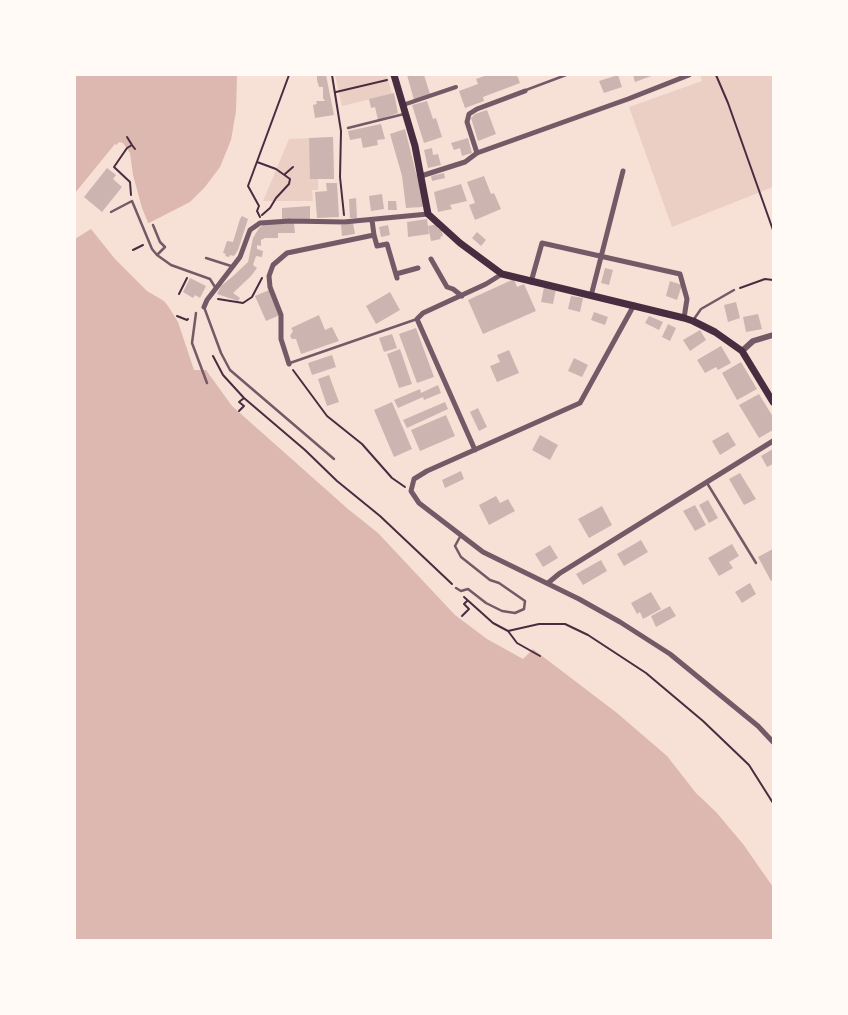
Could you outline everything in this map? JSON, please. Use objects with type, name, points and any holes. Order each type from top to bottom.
[{"type":"main road","points":[[394,76],[406,114],[428,214],[460,243],[502,274],[684,318],[715,332],[742,351],[773,402]]},
{"type":"street","points":[[421,176],[465,162],[477,153],[628,100],[689,75]]},
{"type":"street","points":[[403,105],[456,87]]},
{"type":"street","points":[[477,153],[467,122],[469,114],[477,109],[524,91]]},
{"type":"street","points":[[591,296],[624,171]]},
{"type":"street","points":[[204,307],[240,257],[250,230],[260,223],[290,221],[344,222],[428,214]]},
{"type":"street","points":[[372,220],[377,246],[387,244],[396,276],[418,268]]},
{"type":"street","points":[[289,364],[282,340],[281,315],[270,287],[269,276],[273,265],[287,253],[374,235]]},
{"type":"street","points":[[531,282],[542,243],[680,274],[687,299],[684,318]]},
{"type":"street","points":[[431,259],[447,288],[453,288],[462,296]]},
{"type":"street","points":[[475,450],[418,319],[423,313],[462,296],[502,274]]},
{"type":"street","points":[[634,305],[580,403],[427,471],[414,479],[411,491],[418,503],[483,552],[548,583],[620,622],[670,654],[758,726],[773,742]]},
{"type":"street","points":[[742,351],[753,341],[773,334]]},
{"type":"street","points":[[548,583],[560,573],[773,441]]},
{"type":"lane","points":[[524,91],[566,75]]},
{"type":"lane","points":[[348,128],[406,114]]},
{"type":"lane","points":[[111,212],[132,202],[152,249],[157,255],[171,265],[210,279],[216,288]]},
{"type":"lane","points":[[153,225],[160,242],[165,247],[157,255]]},
{"type":"lane","points":[[206,258],[233,266]]},
{"type":"lane","points":[[693,321],[701,309],[734,290]]},
{"type":"lane","points":[[204,307],[221,353],[230,370],[334,459]]},
{"type":"lane","points":[[196,313],[192,343],[208,383]]},
{"type":"lane","points":[[289,364],[418,319]]},
{"type":"lane","points":[[707,482],[756,563]]},
{"type":"lane","points":[[456,588],[461,591],[468,589],[486,603],[502,611],[515,612],[524,609],[525,601],[490,580],[461,557],[455,546],[461,536]]},
{"type":"path","points":[[257,211],[259,206],[248,186],[289,75]]},
{"type":"path","points":[[332,75],[341,131],[340,176],[344,222]]},
{"type":"path","points":[[716,75],[773,230]]},
{"type":"path","points":[[335,92],[394,76]]},
{"type":"path","points":[[127,137],[136,149]]},
{"type":"path","points":[[132,145],[127,148],[114,167],[130,182],[132,202]]},
{"type":"path","points":[[257,162],[285,174],[289,178],[289,184],[276,198],[270,208],[260,216]]},
{"type":"path","points":[[285,174],[294,167]]},
{"type":"path","points":[[133,250],[149,242]]},
{"type":"path","points":[[216,288],[216,299],[242,303],[252,297],[263,275],[273,265]]},
{"type":"path","points":[[179,294],[190,272]]},
{"type":"path","points":[[734,290],[764,280],[773,280]]},
{"type":"path","points":[[177,316],[186,320]]},
{"type":"path","points":[[289,364],[327,416],[362,444],[392,478],[411,491]]},
{"type":"path","points":[[239,411],[244,406],[239,402],[244,398]]},
{"type":"path","points":[[462,616],[469,609],[464,604],[467,601]]},
{"type":"path","points":[[508,631],[517,643],[540,656]]},
{"type":"shaded area","points":[[75,75],[237,75],[236,111],[231,140],[220,167],[205,187],[190,202],[145,225],[133,184],[129,159],[121,148],[115,144],[75,193]]},
{"type":"shaded area","points":[[335,75],[387,75],[392,94],[342,106]]},
{"type":"shaded area","points":[[700,75],[773,75],[773,187],[672,227],[629,107],[702,81]]},
{"type":"shaded area","points":[[333,137],[334,179],[318,179],[318,190],[312,190],[313,201],[263,201],[289,139]]},
{"type":"shaded area","points":[[91,229],[115,259],[147,291],[164,301],[168,306],[178,322],[194,370],[206,370],[232,406],[348,509],[378,533],[455,615],[487,639],[523,659],[533,649],[617,713],[667,756],[696,793],[716,812],[743,844],[773,887],[773,940],[75,940],[75,239]]},
{"type":"pier","points":[[119,142],[123,143],[130,153],[133,175],[149,225],[145,227],[143,226],[131,185],[127,160],[116,147],[76,195]]},
{"type":"building","points":[[317,75],[326,75],[334,115],[315,118],[313,105],[317,104],[316,101],[325,101],[323,98],[323,87],[319,87]]},
{"type":"building","points":[[407,75],[424,75],[430,94],[414,100]]},
{"type":"building","points":[[487,75],[517,75],[520,83],[483,97],[484,101],[465,108],[459,91],[478,84],[476,79]]},
{"type":"building","points":[[618,75],[622,87],[604,93],[599,81]]},
{"type":"building","points":[[633,75],[654,75],[635,82]]},
{"type":"building","points":[[394,93],[398,113],[378,120],[375,107],[371,108],[369,99]]},
{"type":"building","points":[[427,101],[433,119],[436,118],[442,137],[424,143],[412,105]]},
{"type":"building","points":[[487,110],[496,134],[478,141],[471,118],[475,114]]},
{"type":"building","points":[[381,124],[385,139],[377,140],[378,145],[363,148],[361,138],[350,140],[348,131]]},
{"type":"building","points":[[405,129],[416,173],[423,187],[426,203],[422,207],[406,208],[402,176],[390,134]]},
{"type":"building","points":[[333,137],[334,179],[310,179],[309,138]]},
{"type":"building","points":[[468,138],[472,153],[462,156],[460,148],[454,150],[451,143]]},
{"type":"building","points":[[432,148],[433,155],[438,154],[441,165],[428,168],[424,150]]},
{"type":"building","points":[[107,168],[116,175],[113,179],[122,187],[102,212],[84,197]]},
{"type":"building","points":[[444,173],[445,178],[432,181],[431,176]]},
{"type":"building","points":[[484,176],[491,194],[494,193],[501,209],[475,220],[469,205],[475,203],[467,182]]},
{"type":"building","points":[[326,183],[337,183],[339,217],[317,218],[315,192],[327,191]]},
{"type":"building","points":[[461,184],[467,201],[450,205],[452,209],[438,212],[434,192]]},
{"type":"building","points":[[382,194],[384,209],[371,211],[369,196]]},
{"type":"building","points":[[356,198],[357,218],[350,218],[349,199]]},
{"type":"building","points":[[388,201],[396,201],[397,210],[388,210]]},
{"type":"building","points":[[310,206],[310,220],[282,220],[282,208]]},
{"type":"building","points":[[242,216],[248,219],[238,250],[234,256],[225,256],[226,254],[223,253],[227,241],[233,242]]},
{"type":"building","points":[[427,219],[429,234],[408,237],[407,222]]},
{"type":"building","points":[[294,223],[295,233],[278,233],[278,238],[265,238],[261,240],[261,246],[257,245],[257,249],[263,251],[262,257],[256,256],[253,265],[257,268],[233,293],[240,298],[238,301],[217,294],[221,286],[248,262],[253,238],[259,228],[264,224]]},
{"type":"building","points":[[353,223],[355,234],[342,236],[341,225]]},
{"type":"building","points":[[437,224],[438,229],[441,228],[443,236],[440,237],[441,239],[431,241],[428,226]]},
{"type":"building","points":[[388,225],[390,235],[381,237],[379,227]]},
{"type":"building","points":[[477,232],[486,240],[481,246],[472,238]]},
{"type":"building","points":[[605,268],[613,270],[609,285],[601,283]]},
{"type":"building","points":[[190,278],[206,286],[200,298],[195,295],[193,298],[183,292]]},
{"type":"building","points":[[514,279],[517,287],[524,284],[536,311],[483,334],[468,300]]},
{"type":"building","points":[[670,281],[682,285],[677,300],[666,296]]},
{"type":"building","points":[[544,287],[556,289],[553,304],[541,302]]},
{"type":"building","points":[[269,290],[280,315],[266,321],[255,296]]},
{"type":"building","points":[[390,292],[400,310],[376,324],[366,306]]},
{"type":"building","points":[[571,296],[583,298],[580,312],[568,309]]},
{"type":"building","points":[[736,302],[740,318],[728,322],[724,305]]},
{"type":"building","points":[[594,312],[608,317],[605,325],[591,320]]},
{"type":"building","points":[[758,314],[762,329],[746,332],[743,317]]},
{"type":"building","points":[[319,315],[325,330],[332,327],[339,341],[301,354],[296,339],[292,339],[290,336],[293,331],[291,328]]},
{"type":"building","points":[[649,316],[663,322],[659,330],[645,323]]},
{"type":"building","points":[[668,324],[676,328],[670,341],[662,337]]},
{"type":"building","points":[[416,328],[434,377],[417,383],[399,334]]},
{"type":"building","points":[[700,330],[706,340],[690,351],[683,340]]},
{"type":"building","points":[[392,334],[397,348],[384,352],[379,338]]},
{"type":"building","points":[[721,346],[731,363],[718,370],[716,367],[705,373],[697,360]]},
{"type":"building","points":[[400,349],[412,384],[399,388],[387,354]]},
{"type":"building","points":[[509,350],[519,373],[497,382],[490,366],[500,362],[497,355]]},
{"type":"building","points":[[332,355],[336,367],[312,375],[308,363]]},
{"type":"building","points":[[574,358],[588,365],[582,377],[568,371]]},
{"type":"building","points":[[741,362],[757,389],[737,400],[722,373]]},
{"type":"building","points":[[329,375],[339,402],[327,406],[318,379]]},
{"type":"building","points":[[438,385],[441,393],[424,400],[423,397],[398,408],[394,400],[420,389],[421,393]]},
{"type":"building","points":[[759,394],[773,417],[773,430],[759,438],[739,405]]},
{"type":"building","points":[[392,402],[412,449],[394,457],[374,410]]},
{"type":"building","points":[[445,402],[448,409],[407,428],[403,420]]},
{"type":"building","points":[[478,408],[487,427],[479,431],[470,412]]},
{"type":"building","points":[[446,415],[455,436],[420,451],[411,430]]},
{"type":"building","points":[[728,432],[736,445],[720,455],[712,441]]},
{"type":"building","points":[[540,435],[558,445],[550,460],[532,450]]},
{"type":"building","points":[[773,449],[773,464],[767,467],[761,456]]},
{"type":"building","points":[[461,471],[464,479],[445,488],[442,480]]},
{"type":"building","points":[[740,473],[756,499],[744,505],[729,479]]},
{"type":"building","points":[[496,496],[500,503],[508,499],[515,511],[489,525],[479,505]]},
{"type":"building","points":[[708,500],[718,518],[709,523],[699,505]]},
{"type":"building","points":[[695,505],[706,525],[695,531],[683,511]]},
{"type":"building","points":[[602,506],[612,525],[589,538],[578,519]]},
{"type":"building","points":[[641,540],[648,552],[624,566],[617,554]]},
{"type":"building","points":[[732,544],[739,556],[729,562],[733,568],[719,576],[708,558]]},
{"type":"building","points":[[550,545],[558,558],[543,567],[535,554]]},
{"type":"building","points":[[773,549],[773,580],[771,581],[758,557]]},
{"type":"building","points":[[601,560],[607,571],[583,585],[576,574]]},
{"type":"building","points":[[750,583],[756,594],[742,603],[735,592]]},
{"type":"building","points":[[651,592],[661,609],[643,619],[640,612],[637,614],[631,603]]},
{"type":"building","points":[[670,606],[676,616],[656,627],[651,616]]}]
